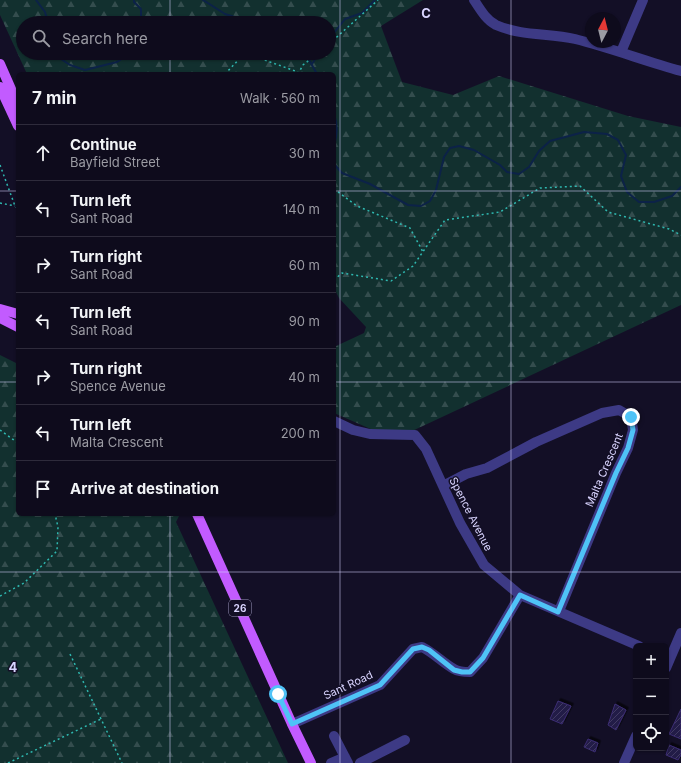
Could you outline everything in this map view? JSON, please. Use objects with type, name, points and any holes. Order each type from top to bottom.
[{"type":"main road","points":[[0,64],[16,100]]},
{"type":"main road","points":[[0,87],[16,122]]},
{"type":"main road","points":[[0,309],[16,313]]},
{"type":"main road","points":[[0,318],[16,326]]},
{"type":"main road","name":"26","points":[[198,517],[311,763]]},
{"type":"street","points":[[474,0],[482,13],[494,24],[512,31],[553,35],[574,39],[681,71]]},
{"type":"street","points":[[621,52],[643,0]]},
{"type":"street","name":"Malta Crescent","points":[[443,486],[466,474],[487,468],[536,442],[602,413],[619,410],[631,417],[633,430],[628,448],[616,473],[558,612]]},
{"type":"street","name":"Spence Avenue","points":[[336,422],[353,430],[370,434],[415,435],[426,449],[460,523],[484,565],[520,595],[633,643]]},
{"type":"street","name":"Sant Road","points":[[292,724],[380,685],[413,649],[422,647],[429,650],[454,670],[470,672],[483,658],[520,595]]},
{"type":"street","points":[[669,657],[681,633]]},
{"type":"street","points":[[332,763],[346,760],[334,736]]},
{"type":"street","points":[[360,763],[405,740]]},
{"type":"street","points":[[624,763],[633,743]]},
{"type":"path","points":[[336,38],[378,0]]},
{"type":"path","points":[[227,72],[238,60]]},
{"type":"path","points":[[264,60],[295,72]]},
{"type":"path","points":[[299,72],[303,65],[309,60]]},
{"type":"path","points":[[0,165],[15,206],[0,203]]},
{"type":"path","points":[[336,278],[342,273],[391,281],[413,266],[445,220],[500,212],[540,188],[580,186],[608,212],[669,229],[681,235]]},
{"type":"path","points":[[336,191],[356,206],[410,228],[423,252]]},
{"type":"path","points":[[0,430],[16,442]]},
{"type":"path","points":[[0,596],[24,583],[57,551],[58,527],[55,516]]},
{"type":"path","points":[[70,654],[122,763]]},
{"type":"path","points":[[8,763],[101,719]]},
{"type":"green space","points":[[0,0],[423,0],[381,26],[402,82],[453,95],[499,76],[628,116],[681,127],[681,305],[410,432],[373,430],[336,414],[336,346],[364,333],[366,327],[339,298],[336,292],[336,72],[26,72],[21,60],[336,60],[336,16],[16,16],[16,50],[0,15]]},
{"type":"green space","points":[[0,355],[16,363],[16,516],[179,516],[176,522],[288,763],[0,763]]},
{"type":"building","points":[[558,701],[571,706],[562,724],[550,719]]},
{"type":"building","points":[[615,704],[626,710],[616,730],[608,725]]},
{"type":"building","points":[[681,709],[681,739],[669,734]]},
{"type":"building","points":[[588,739],[598,743],[595,752],[584,747]]},
{"type":"building","points":[[669,745],[681,750],[681,755],[678,760],[666,755],[667,751],[669,751]]},
{"type":"waterway","points":[[36,0],[45,12],[46,16]]},
{"type":"waterway","points":[[134,0],[134,2],[141,9],[141,16]]},
{"type":"waterway","points":[[203,0],[225,14],[231,16]]},
{"type":"waterway","points":[[336,30],[345,19],[362,13],[375,0]]},
{"type":"waterway","points":[[62,60],[70,65],[85,70],[120,60]]},
{"type":"waterway","points":[[309,60],[316,72]]},
{"type":"waterway","points":[[312,64],[315,60]]},
{"type":"waterway","points":[[336,122],[336,138]]},
{"type":"waterway","points":[[336,166],[342,173],[370,184],[408,205],[421,206],[430,201],[436,190],[444,157],[450,148],[459,146],[474,150],[500,165],[507,172],[519,174],[529,167],[539,151],[550,141],[584,132],[607,134],[618,140],[626,155],[621,176],[627,192],[639,202],[654,202],[672,196],[681,187]]},
{"type":"route","points":[[278,694],[292,724],[380,685],[413,649],[422,647],[429,650],[454,670],[470,672],[483,658],[520,595],[558,612],[616,473],[628,448],[633,430],[631,417]]}]
